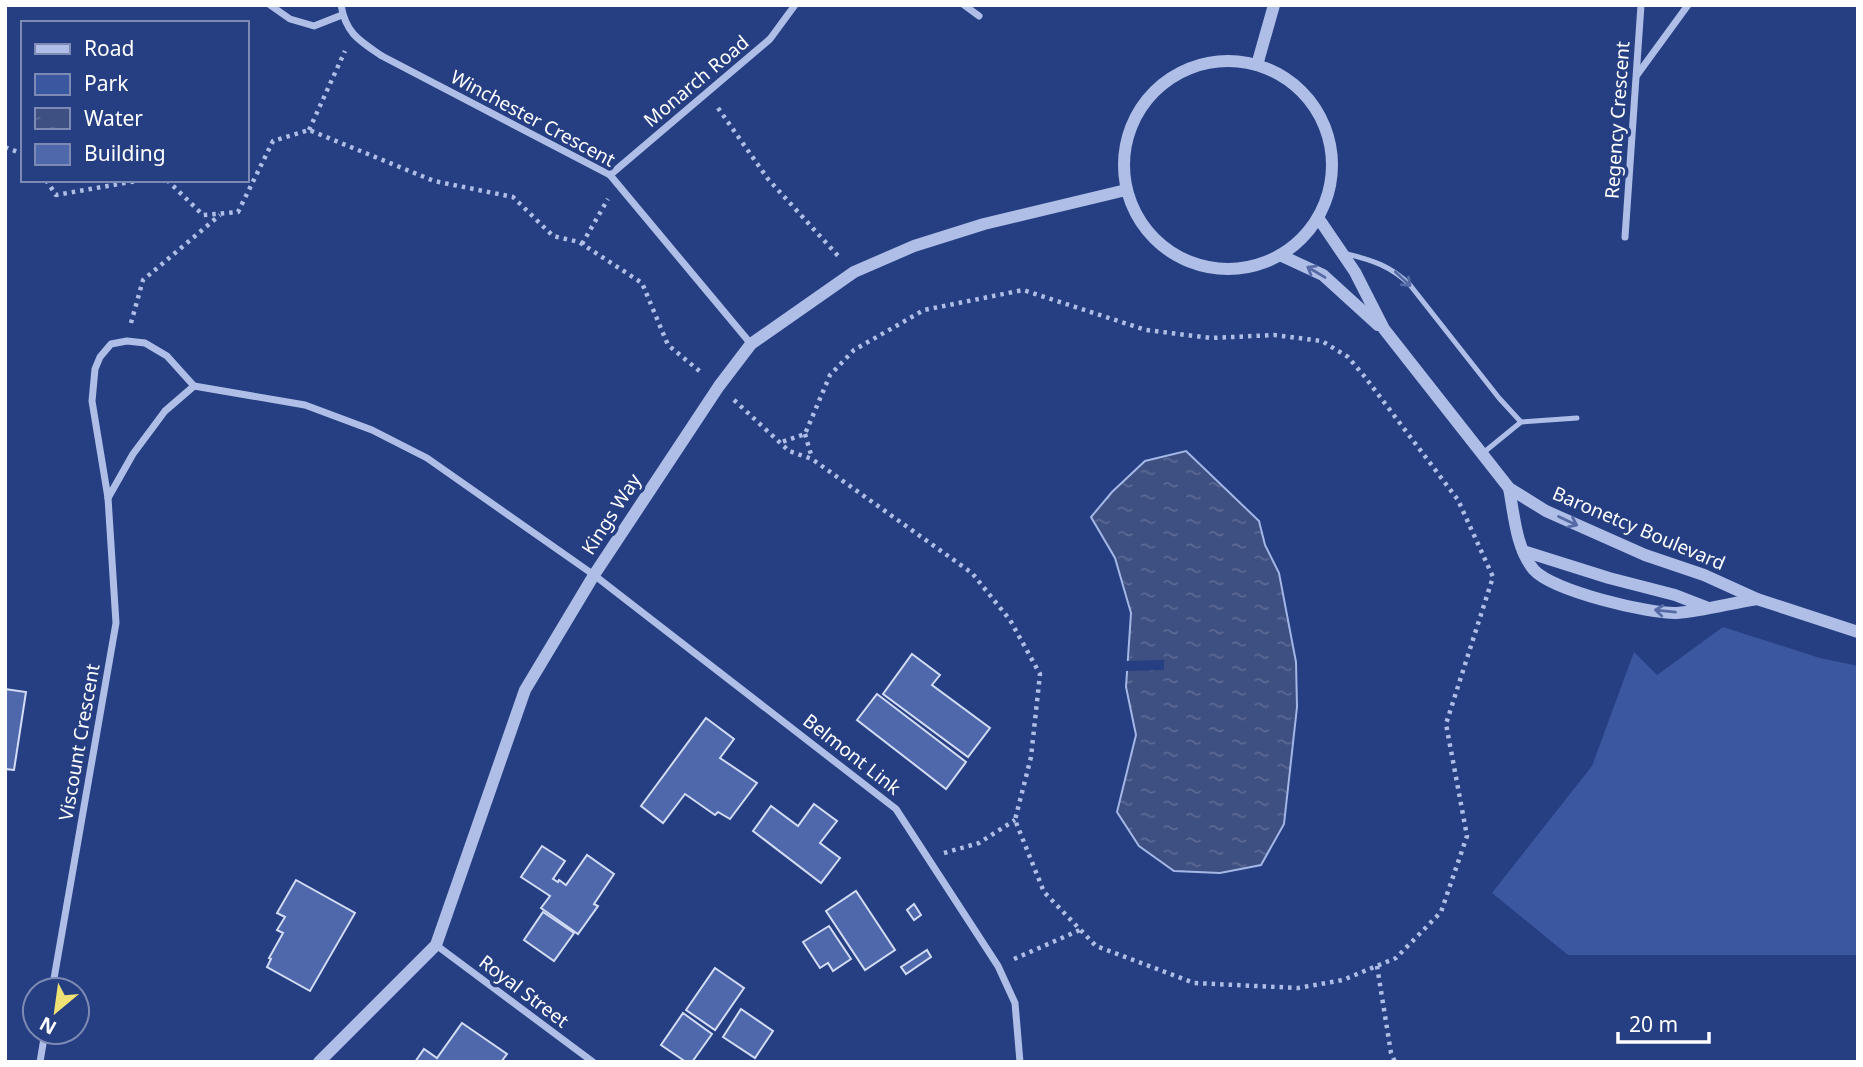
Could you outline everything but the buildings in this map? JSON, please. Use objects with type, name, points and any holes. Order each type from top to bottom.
[{"type":"street","points":[[270,5],[290,19],[314,26],[342,15]]},
{"type":"street","points":[[341,5],[342,15],[352,36]]},
{"type":"street","name":"Monarch Road","points":[[610,175],[770,39],[795,5]]},
{"type":"street","points":[[964,5],[979,16]]},
{"type":"street","points":[[1258,65],[1274,5]]},
{"type":"street","name":"Regency Crescent","points":[[1625,237],[1641,5]]},
{"type":"street","points":[[1635,77],[1688,5]]},
{"type":"street","name":"Winchester Crescent","points":[[352,36],[382,56],[610,175],[751,344]]},
{"type":"street","points":[[1222,61],[1258,65],[1286,79],[1310,100],[1326,127],[1333,158],[1331,189],[1319,219],[1299,241],[1268,262],[1233,270],[1197,266],[1165,250],[1140,223],[1126,190],[1123,154],[1134,119],[1156,89],[1186,69],[1222,61]]},
{"type":"street","name":"Kings Way","points":[[319,1062],[436,945],[526,690],[594,575],[719,386],[751,344],[854,272],[914,246],[984,224],[1126,190]]},
{"type":"street","name":"Baronetcy Boulevard","points":[[1319,219],[1355,272],[1384,329]]},
{"type":"street","name":"Baronetcy Boulevard","points":[[1280,255],[1323,275],[1384,329],[1508,488],[1546,511],[1646,555],[1704,575],[1757,599],[1858,632]]},
{"type":"street","points":[[127,341],[145,343],[167,356],[194,386],[305,405],[372,430],[426,458],[594,575]]},
{"type":"street","name":"Viscount Crescent","points":[[54,976],[116,624],[108,498],[92,401],[95,369],[100,357],[111,344],[127,341]]},
{"type":"street","points":[[108,498],[133,454],[165,411],[194,386]]},
{"type":"street","name":"Baronetcy Boulevard","points":[[1508,488],[1523,551],[1535,570],[1570,589],[1651,610],[1676,613],[1757,599]]},
{"type":"street","name":"Baronetcy Boulevard","points":[[1523,551],[1675,595],[1706,607]]},
{"type":"street","name":"Belmont Link","points":[[594,575],[896,809],[998,966],[1015,1003],[1020,1062]]},
{"type":"street","name":"Royal Street","points":[[436,945],[593,1062]]},
{"type":"lane","points":[[1342,253],[1380,262],[1398,272],[1521,422]]},
{"type":"lane","points":[[1482,454],[1521,422],[1577,418]]},
{"type":"path","points":[[309,130],[352,36]]},
{"type":"path","points":[[708,92],[768,179],[854,272]]},
{"type":"path","points":[[169,182],[204,215],[238,212],[272,141],[309,130],[434,181],[513,197],[553,236],[582,244],[642,283],[668,345],[719,386],[789,451],[812,459],[972,573],[1010,620],[1040,674],[1031,757],[1016,820],[1044,892],[1096,946],[1194,983],[1298,988],[1343,980],[1396,958],[1441,912],[1467,836],[1446,724],[1493,577],[1458,500],[1348,357],[1322,341],[1274,335],[1211,338],[1146,330],[1023,290],[924,310],[854,350],[831,375],[805,434],[812,459]]},
{"type":"path","points":[[47,182],[56,195],[131,182]]},
{"type":"path","points":[[582,244],[617,183]]},
{"type":"path","points":[[127,341],[143,280],[221,214]]},
{"type":"path","points":[[779,443],[805,434]]},
{"type":"path","points":[[928,858],[979,843],[1016,820]]},
{"type":"path","points":[[998,966],[1080,930]]},
{"type":"path","points":[[1377,965],[1391,1053],[1395,1062]]},
{"type":"green space","points":[[1723,627],[1820,658],[1858,666],[1858,955],[1568,955],[1492,893],[1592,766],[1634,652],[1657,675]]},
{"type":"water","points":[[1186,451],[1259,521],[1265,545],[1279,573],[1296,662],[1297,707],[1284,824],[1261,865],[1220,873],[1174,871],[1139,846],[1117,812],[1136,735],[1126,687],[1131,613],[1115,558],[1091,517],[1112,492],[1145,461]]},
{"type":"pier","points":[[1164,660],[1164,670],[1124,671],[1125,661]]}]
